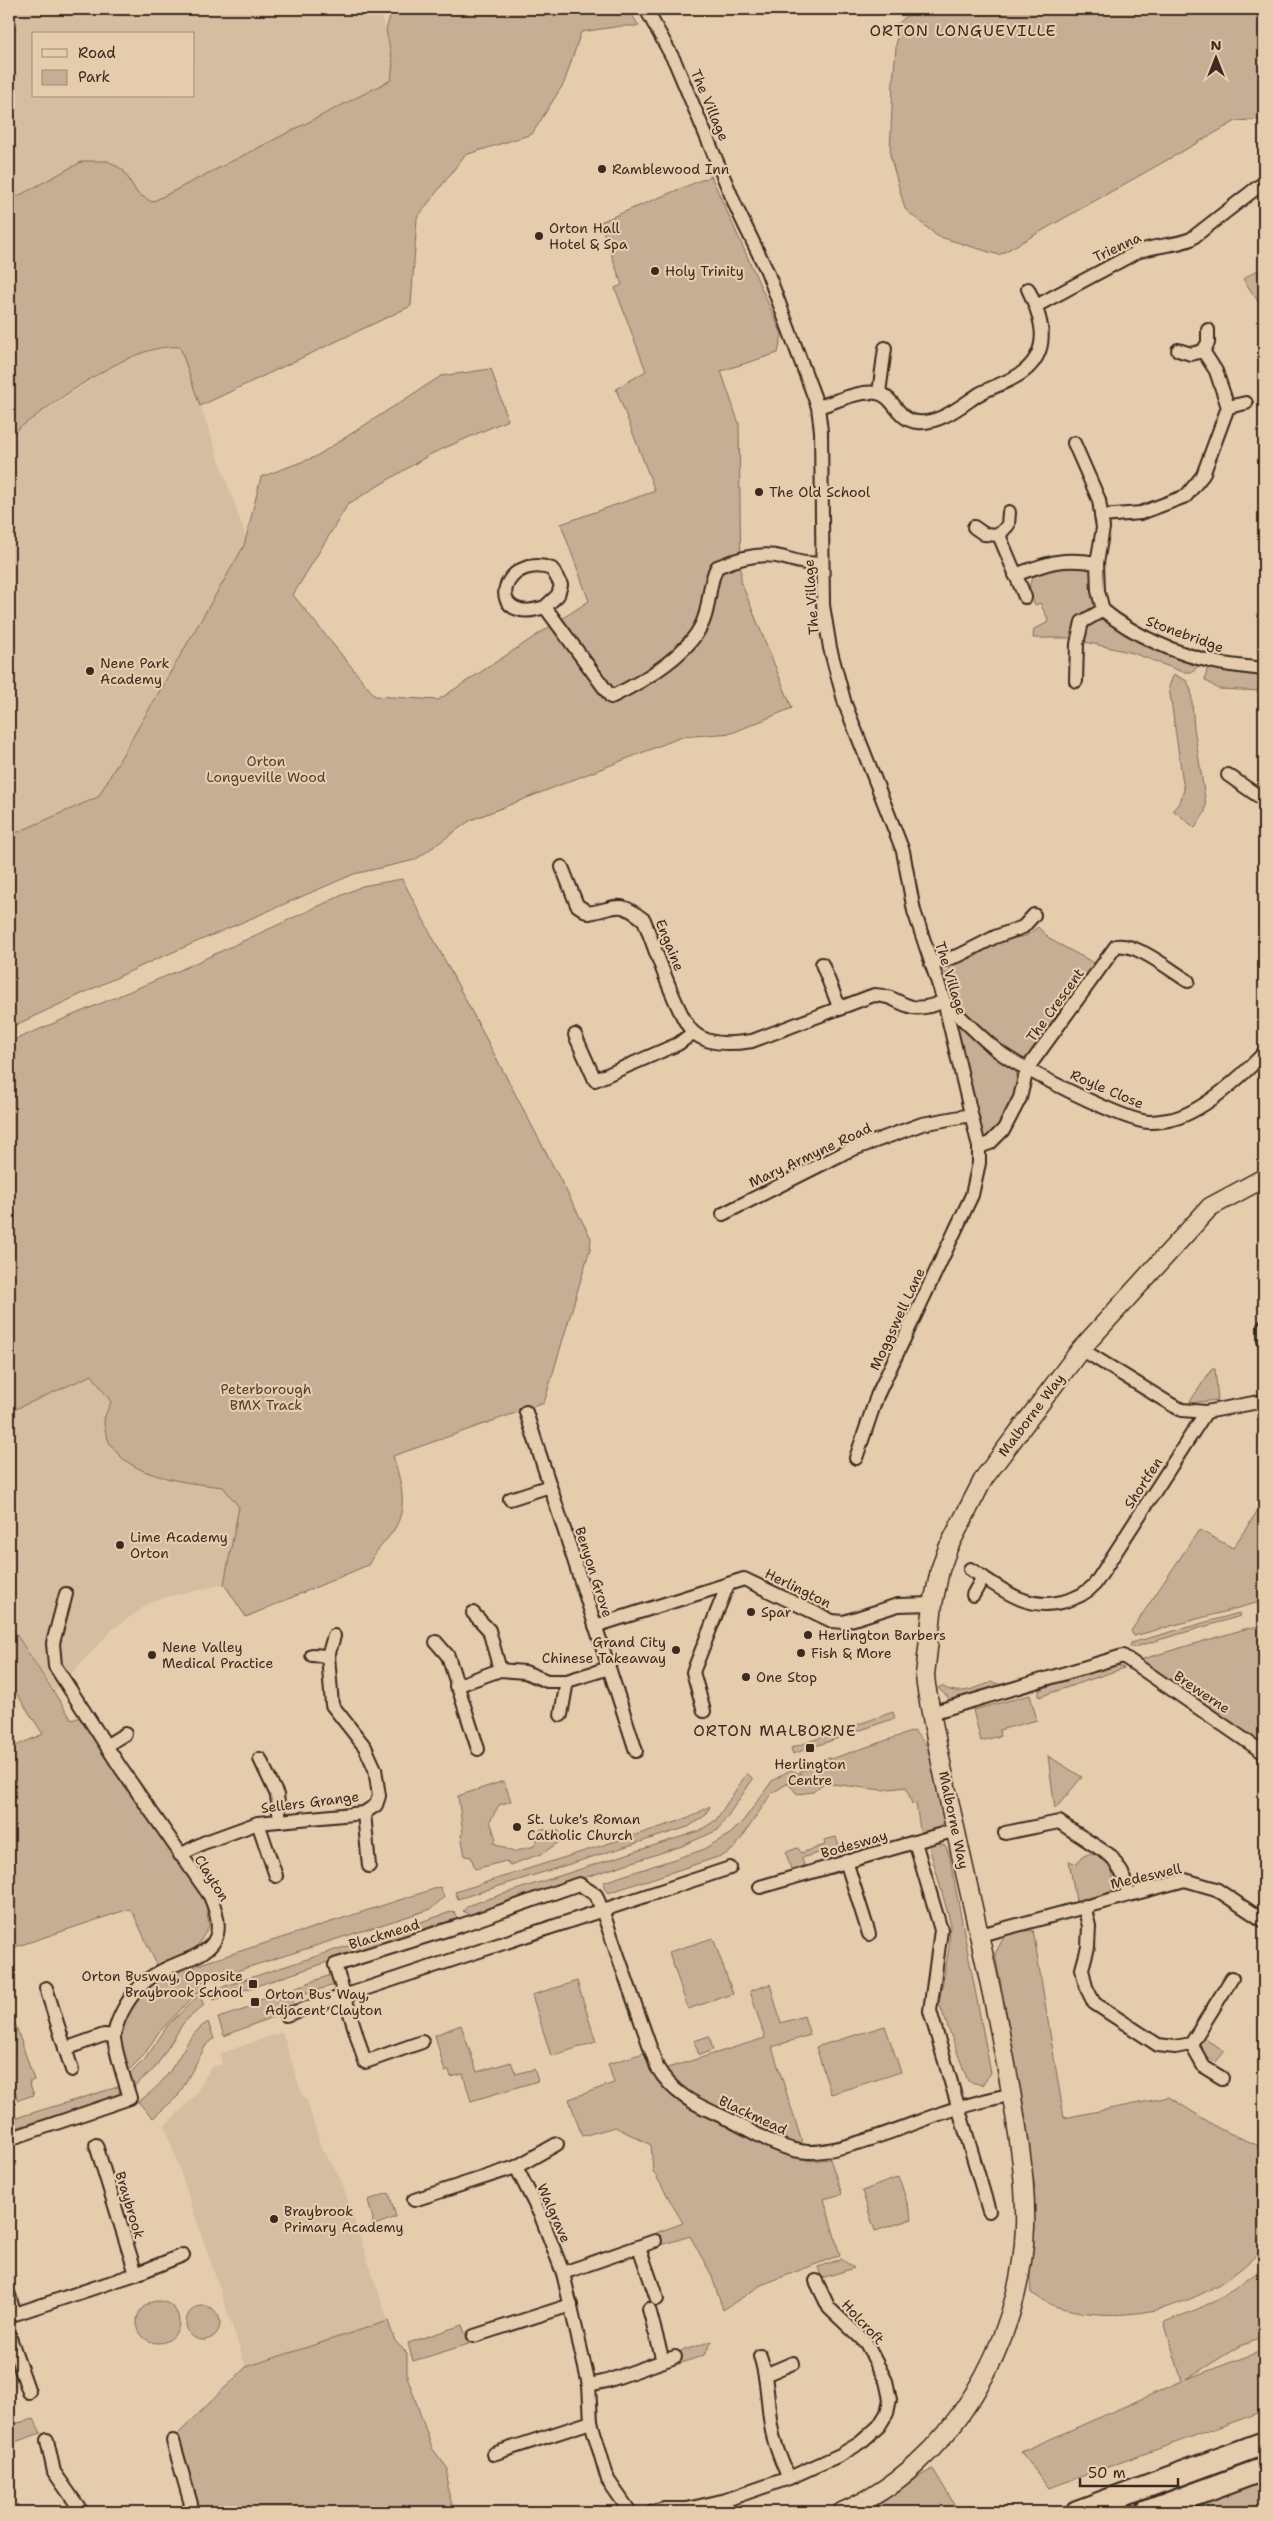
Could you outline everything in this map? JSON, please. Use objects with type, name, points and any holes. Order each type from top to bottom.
[{"type":"highway","points":[[1077,2512],[1264,2443]]},
{"type":"highway","points":[[1147,2512],[1264,2469]]},
{"type":"street","name":"The Village","points":[[646,9],[675,62],[737,209],[767,271],[818,407],[821,431],[823,605],[830,648],[845,704],[903,851],[914,911],[944,1002],[979,1147],[979,1163],[972,1195]]},
{"type":"street","name":"Trienna","points":[[1036,306],[1137,252],[1149,248],[1181,243],[1192,238],[1259,186]]},
{"type":"street","points":[[818,407],[864,393],[879,393],[889,400],[905,419],[918,422],[929,421],[963,406],[980,394],[1024,371],[1035,358],[1042,340],[1040,314],[1028,289]]},
{"type":"street","points":[[1178,350],[1190,354],[1203,351],[1208,343],[1208,330]]},
{"type":"street","points":[[879,393],[885,348]]},
{"type":"street","points":[[1101,516],[1141,513],[1186,496],[1203,476],[1228,407],[1216,370],[1203,351]]},
{"type":"street","points":[[1228,407],[1246,404]]},
{"type":"street","points":[[1074,443],[1100,500],[1103,528],[1098,563],[1098,591],[1102,610],[1082,622],[1077,644],[1076,681]]},
{"type":"street","points":[[974,527],[984,534],[998,535],[1008,525],[1009,512]]},
{"type":"street","points":[[998,535],[1025,597]]},
{"type":"street","points":[[545,607],[611,697],[650,676],[695,635],[706,616],[717,567],[729,562],[763,556],[779,557],[805,565],[822,563]]},
{"type":"street","points":[[1015,575],[1052,561],[1077,560],[1098,563]]},
{"type":"street","points":[[540,564],[552,569],[561,585],[558,595],[545,607],[521,610],[514,607],[508,602],[505,590],[508,580],[517,571],[540,564]]},
{"type":"street","name":"Stonebridge","points":[[1102,610],[1122,626],[1174,649],[1214,662],[1264,670]]},
{"type":"street","points":[[1228,775],[1264,800]]},
{"type":"street","name":"Engaine","points":[[562,867],[577,905],[589,913],[616,905],[632,910],[644,920],[682,1015],[693,1033]]},
{"type":"street","points":[[931,964],[960,955],[994,937],[1023,927],[1034,915]]},
{"type":"street","name":"The Crescent","points":[[979,1147],[990,1143],[1004,1129],[1020,1098],[1027,1069],[1116,946],[1124,944],[1135,948],[1188,981]]},
{"type":"street","points":[[822,964],[840,1009]]},
{"type":"street","points":[[575,1035],[595,1080],[678,1044],[693,1033],[712,1041],[732,1044],[752,1041],[874,995],[889,996],[913,1007],[944,1002]]},
{"type":"street","name":"Royle Close","points":[[944,1002],[998,1051],[1027,1069],[1123,1115],[1148,1122],[1170,1120],[1196,1108],[1244,1075],[1264,1053]]},
{"type":"street","name":"Mary Armyne Road","points":[[724,1214],[848,1151],[922,1124],[971,1115]]},
{"type":"street","name":"Malborne Way","points":[[842,2512],[894,2483],[935,2446],[966,2408],[984,2380],[1010,2314],[1020,2273],[1025,2226],[1012,2094],[980,1935],[931,1713],[925,1675],[933,1604],[940,1570],[948,1548],[984,1478],[1081,1348],[1210,1207],[1264,1178]]},
{"type":"street","name":"Moggswell Lane","points":[[856,1458],[877,1396],[972,1195]]},
{"type":"street","points":[[1264,1327],[1264,1341]]},
{"type":"street","points":[[1081,1348],[1182,1410],[1206,1412],[1264,1401]]},
{"type":"street","name":"Benyon Grove","points":[[526,1412],[636,1751]]},
{"type":"street","name":"Shortfen","points":[[970,1569],[1024,1602],[1045,1606],[1076,1598],[1094,1586],[1206,1412]]},
{"type":"street","points":[[510,1499],[550,1486]]},
{"type":"street","points":[[973,1595],[983,1577]]},
{"type":"street","name":"Herlington","points":[[595,1626],[744,1579],[832,1621],[844,1622],[898,1605],[933,1604]]},
{"type":"street","points":[[704,1711],[693,1672],[728,1584]]},
{"type":"street","name":"Clayton","points":[[66,1594],[53,1643],[56,1666],[180,1855],[210,1896],[218,1916],[217,1935],[206,1951],[148,1979],[128,1999],[114,2036]]},
{"type":"street","points":[[473,1613],[489,1630],[500,1670]]},
{"type":"street","name":"Sellers Grange","points":[[180,1855],[204,1843],[258,1823],[364,1813],[376,1804],[379,1796],[375,1769],[364,1747],[332,1705],[328,1656],[334,1636]]},
{"type":"street","points":[[436,1642],[448,1656],[456,1686],[478,1749]]},
{"type":"street","points":[[312,1655],[328,1656]]},
{"type":"street","name":"Brewerne","points":[[931,1713],[1036,1684],[1123,1656],[1264,1753]]},
{"type":"street","points":[[456,1686],[500,1670],[525,1672],[547,1681],[568,1681],[609,1668]]},
{"type":"street","points":[[561,1715],[568,1681]]},
{"type":"street","points":[[107,1745],[125,1734]]},
{"type":"street","points":[[260,1759],[277,1795],[280,1821]]},
{"type":"street","points":[[364,1813],[368,1866]]},
{"type":"street","points":[[1005,1833],[1059,1822],[1111,1856],[1122,1874],[1129,1895]]},
{"type":"street","points":[[258,1823],[276,1876]]},
{"type":"street","name":"Bodesway","points":[[760,1887],[956,1830]]},
{"type":"street","points":[[915,1842],[941,1930],[930,2011],[989,2211]]},
{"type":"street","points":[[846,1861],[869,1934]]},
{"type":"street","points":[[286,2015],[730,1868]]},
{"type":"street","name":"Medeswell","points":[[980,1935],[1185,1880],[1216,1889],[1264,1921]]},
{"type":"street","name":"Blackmead","points":[[422,2042],[365,2062],[335,1965],[462,1925],[578,1884],[596,1895],[657,2067],[667,2084],[696,2104],[789,2148],[807,2152],[824,2151],[848,2145],[959,2107],[1012,2094]]},
{"type":"street","points":[[1084,1906],[1089,1926],[1088,1947],[1082,1969],[1086,1987],[1094,2003],[1158,2045],[1175,2047],[1191,2044],[1232,1978]]},
{"type":"street","points":[[46,1988],[72,2070]]},
{"type":"street","points":[[9,2139],[130,2098],[114,2036],[104,2035],[66,2049]]},
{"type":"street","points":[[1191,2044],[1204,2067],[1222,2078]]},
{"type":"street","points":[[414,2200],[516,2167],[557,2144]]},
{"type":"street","name":"Braybrook","points":[[96,2145],[136,2274]]},
{"type":"street","name":"Walgrave","points":[[516,2167],[541,2216],[563,2273],[589,2385],[591,2422],[608,2480],[630,2512]]},
{"type":"street","points":[[563,2273],[655,2242]]},
{"type":"street","points":[[589,2385],[669,2359],[639,2247]]},
{"type":"street","points":[[9,2296],[12,2315],[136,2274],[183,2256]]},
{"type":"street","name":"Holcroft","points":[[653,2512],[664,2508],[687,2509],[726,2500],[789,2478],[860,2443],[878,2426],[886,2413],[890,2399],[886,2381],[866,2343],[829,2308],[816,2281]]},
{"type":"street","points":[[474,2336],[571,2304]]},
{"type":"street","points":[[9,2335],[29,2392]]},
{"type":"street","points":[[760,2356],[767,2374],[771,2426],[780,2459],[789,2478]]},
{"type":"street","points":[[767,2374],[793,2363]]},
{"type":"street","points":[[493,2454],[591,2422]]},
{"type":"street","points":[[47,2440],[54,2472],[82,2512]]},
{"type":"street","points":[[173,2441],[191,2504],[188,2512]]},
{"type":"shaded area","points":[[9,9],[380,9],[393,63],[391,80],[152,203],[138,194],[123,170],[108,161],[9,201]]},
{"type":"shaded area","name":"Nene Park Academy","points":[[169,347],[180,347],[246,537],[244,546],[98,797],[9,836],[9,435],[109,368],[145,353]]},
{"type":"shaded area","name":"Lime Academy Orton","points":[[92,1375],[111,1402],[103,1422],[162,1479],[223,1487],[239,1506],[224,1584],[154,1600],[114,1628],[55,1691],[9,1622],[9,1412]]},
{"type":"shaded area","name":"Braybrook Primary Academy","points":[[282,2032],[302,2095],[307,2101],[321,2148],[340,2177],[388,2321],[246,2367],[165,2126],[194,2097],[211,2067],[222,2065],[220,2054]]},
{"type":"green space","points":[[392,9],[628,9],[639,26],[621,26],[581,32],[564,83],[532,134],[465,155],[417,218],[411,306],[200,406],[180,347],[160,348],[138,355],[114,365],[91,379],[9,435],[9,201],[83,161],[108,161],[123,170],[138,194],[152,202],[391,80],[393,63],[386,30]]},
{"type":"green space","points":[[914,9],[1264,9],[1264,119],[1236,121],[999,255],[937,236],[905,209],[890,155],[898,24]]},
{"type":"green space","name":"Orton Longueville Wood","points":[[711,176],[782,334],[778,353],[721,371],[739,424],[741,582],[792,708],[732,733],[682,737],[471,820],[415,860],[354,874],[150,962],[9,1028],[9,836],[98,797],[244,546],[261,477],[315,457],[441,376],[491,369],[508,420],[431,454],[348,504],[293,595],[375,696],[438,700],[589,601],[561,524],[655,491],[616,389],[646,371],[615,288],[622,285],[600,222]]},
{"type":"green space","points":[[1264,266],[1264,310],[1243,279]]},
{"type":"green space","points":[[1087,566],[1092,571],[1095,606],[1074,638],[1033,638],[1034,629],[1047,623],[1048,619],[1040,603],[1035,605],[1030,592],[1030,582],[1035,575],[1043,570],[1053,568]]},
{"type":"green space","points":[[1101,617],[1136,640],[1162,650],[1202,661],[1193,672],[1183,672],[1133,653],[1081,641],[1085,625]]},
{"type":"green space","points":[[1208,664],[1224,669],[1264,676],[1264,691],[1218,689],[1205,680]]},
{"type":"green space","points":[[1175,675],[1187,681],[1191,690],[1194,728],[1206,805],[1205,812],[1195,828],[1173,810],[1180,802],[1184,790],[1169,687]]},
{"type":"green space","name":"Peterborough BMX Track","points":[[402,879],[591,1238],[590,1249],[544,1403],[393,1456],[401,1486],[402,1505],[400,1515],[397,1525],[368,1565],[246,1617],[224,1584],[239,1507],[223,1487],[169,1479],[133,1466],[119,1455],[109,1441],[104,1423],[105,1415],[111,1402],[92,1375],[9,1412],[9,1042],[178,971],[362,886]]},
{"type":"green space","points":[[1038,927],[1051,940],[1098,965],[1027,1063],[1014,1058],[958,1006],[948,988],[945,973],[952,964],[975,957],[998,941],[1026,936]]},
{"type":"green space","points":[[960,1022],[1015,1068],[1018,1080],[1016,1100],[1012,1109],[1000,1126],[984,1141],[958,1035],[957,1023]]},
{"type":"green space","points":[[1212,1369],[1215,1369],[1218,1400],[1189,1403]]},
{"type":"green space","points":[[1264,1501],[1264,1601],[1134,1636],[1131,1631],[1199,1530],[1233,1548]]},
{"type":"green space","points":[[1239,1613],[1240,1616],[1234,1618],[1130,1647],[1131,1643]]},
{"type":"green space","points":[[9,1623],[72,1720],[83,1716],[186,1868],[206,1903],[209,1926],[198,1945],[185,1956],[159,1970],[134,1915],[129,1909],[9,1949],[9,1749],[43,1734],[9,1682]]},
{"type":"green space","points":[[1264,1625],[1264,1733],[1259,1741],[1139,1660],[1245,1629]]},
{"type":"green space","points":[[1117,1665],[1124,1668],[1039,1697],[1039,1690],[1053,1684]]},
{"type":"green space","points":[[992,1682],[1002,1685],[952,1701],[938,1688],[942,1686],[954,1691],[960,1691],[973,1689]]},
{"type":"green space","points":[[1030,1695],[1037,1720],[999,1730],[1000,1736],[981,1741],[973,1710]]},
{"type":"green space","points":[[893,1712],[895,1718],[793,1754],[791,1748]]},
{"type":"green space","points":[[914,1731],[932,1751],[947,1811],[941,1829],[926,1834],[920,1830],[916,1803],[912,1804],[906,1787],[882,1790],[824,1783],[813,1792],[797,1794],[788,1783],[771,1794],[735,1848],[724,1855],[608,1893],[604,1888],[604,1882],[702,1850],[730,1834],[743,1821],[772,1781],[790,1770],[801,1774],[800,1771],[813,1767],[814,1763],[829,1757],[831,1759]]},
{"type":"green space","points":[[1048,1756],[1082,1777],[1055,1809]]},
{"type":"green space","points":[[747,1773],[753,1779],[718,1830],[682,1846],[469,1915],[463,1911],[469,1905],[699,1831],[716,1820]]},
{"type":"green space","points":[[504,1781],[511,1801],[499,1805],[490,1821],[496,1839],[494,1843],[513,1852],[534,1846],[541,1829],[559,1831],[562,1840],[543,1853],[510,1865],[506,1861],[475,1869],[471,1857],[465,1856],[461,1835],[463,1833],[458,1796]]},
{"type":"green space","points":[[710,1806],[706,1815],[688,1827],[458,1899],[455,1892],[689,1818]]},
{"type":"green space","points":[[836,1837],[842,1856],[831,1860],[827,1850],[802,1858],[805,1869],[792,1873],[786,1852],[798,1848],[801,1853],[825,1845],[824,1840]]},
{"type":"green space","points":[[935,1842],[945,1845],[949,1854],[991,2073],[982,2085],[968,2081],[939,2003],[949,1948],[950,1921],[929,1846]]},
{"type":"green space","points":[[1088,1854],[1097,1855],[1112,1867],[1114,1889],[1105,1894],[1076,1901],[1069,1861],[1077,1864],[1082,1857]]},
{"type":"green space","points":[[440,1887],[444,1897],[431,1909],[202,1982],[194,1966]]},
{"type":"green space","points":[[454,1911],[457,1919],[214,2000],[210,1991]]},
{"type":"green space","points":[[1033,1930],[1064,2118],[1169,2097],[1220,2129],[1264,2148],[1264,2247],[1243,2267],[1196,2297],[1170,2306],[1142,2312],[1115,2314],[1086,2313],[1058,2307],[1031,2293],[1028,2250],[1035,2229],[1031,2196],[1035,2186],[1024,2142],[1007,2015],[995,1954],[1006,1933]]},
{"type":"green space","points":[[713,1938],[733,1994],[688,2009],[669,1952]]},
{"type":"green space","points":[[183,1966],[202,1988],[158,2033],[144,2055],[127,2072],[121,2048],[120,2034],[128,2008],[141,1990],[150,1983]]},
{"type":"green space","points":[[331,1975],[335,1985],[292,1997],[295,2008],[224,2036],[218,2018],[252,2007],[250,2003]]},
{"type":"green space","points":[[577,1981],[596,2042],[551,2056],[532,1995]]},
{"type":"green space","points":[[770,1984],[781,2023],[804,2016],[810,2035],[772,2047],[808,2161],[830,2159],[842,2194],[824,2199],[840,2255],[761,2285],[723,2310],[711,2274],[690,2236],[658,2246],[653,2234],[683,2223],[653,2171],[651,2145],[615,2127],[582,2136],[569,2099],[614,2083],[608,2064],[650,2051],[661,2070],[765,2038],[750,1991]]},
{"type":"green space","points":[[199,1995],[204,2005],[184,2022],[155,2068],[133,2087],[130,2074],[146,2058],[168,2025]]},
{"type":"green space","points":[[9,2005],[34,2080],[29,2082],[34,2095],[18,2100],[9,2072]]},
{"type":"green space","points":[[208,2022],[214,2039],[206,2045],[178,2096],[153,2118],[138,2102],[163,2080],[186,2044]]},
{"type":"green space","points":[[461,2025],[477,2072],[511,2062],[516,2074],[534,2069],[538,2081],[471,2101],[463,2074],[451,2077],[449,2070],[445,2072],[435,2035]]},
{"type":"green space","points":[[885,2026],[901,2072],[831,2094],[816,2047]]},
{"type":"green space","points":[[709,2036],[713,2050],[699,2055],[694,2041]]},
{"type":"green space","points":[[1203,2038],[1225,2051],[1216,2062],[1203,2056],[1197,2045]]},
{"type":"green space","points":[[121,2086],[118,2096],[9,2130],[9,2120]]},
{"type":"green space","points":[[899,2177],[912,2219],[875,2231],[862,2191]]},
{"type":"green space","points":[[389,2193],[396,2217],[372,2226],[373,2219],[368,2200]]},
{"type":"green space","points":[[841,2259],[854,2268],[822,2278],[818,2267]]},
{"type":"green space","points":[[1264,2266],[1264,2337],[1238,2347],[1186,2379],[1264,2350],[1264,2411],[1049,2488],[1021,2452],[1182,2381],[1164,2322],[1217,2300]]},
{"type":"green space","points":[[158,2301],[173,2307],[179,2322],[173,2337],[158,2343],[143,2337],[137,2322],[143,2307]]},
{"type":"green space","points":[[203,2306],[215,2311],[220,2323],[215,2335],[203,2340],[191,2335],[186,2323],[191,2311]]},
{"type":"green space","points":[[388,2321],[395,2341],[407,2353],[407,2376],[432,2448],[448,2469],[447,2487],[454,2512],[193,2512],[176,2436],[246,2367]]},
{"type":"green space","points":[[462,2325],[469,2344],[413,2361],[408,2343]]},
{"type":"green space","points":[[712,2341],[704,2355],[679,2364],[675,2353]]},
{"type":"green space","points":[[34,2419],[41,2433],[9,2444],[9,2425]]},
{"type":"green space","points":[[933,2469],[959,2512],[852,2512]]},
{"type":"green space","points":[[1264,2482],[1264,2512],[1181,2512]]},
{"type":"place","name":"Ramblewood Inn","points":[[602,169]]},
{"type":"place","name":"Orton Hall Hotel & Spa","points":[[539,236]]},
{"type":"place","name":"Holy Trinity","points":[[655,271]]},
{"type":"place","name":"The Old School","points":[[759,492]]},
{"type":"place","name":"Nene Park Academy","points":[[90,671]]},
{"type":"place","name":"Lime Academy Orton","points":[[120,1545]]},
{"type":"place","name":"Spar","points":[[751,1612]]},
{"type":"place","name":"Herlington Barbers","points":[[808,1635]]},
{"type":"place","name":"Grand City Chinese Takeaway","points":[[676,1650]]},
{"type":"place","name":"Fish & More","points":[[801,1653]]},
{"type":"place","name":"Nene Valley Medical Practice","points":[[152,1655]]},
{"type":"place","name":"One Stop","points":[[746,1677]]},
{"type":"place","name":"Herlington Centre","points":[[810,1748]]},
{"type":"place","name":"St. Luke's Roman Catholic Church","points":[[517,1827]]},
{"type":"place","name":"Orton Busway, Opposite Braybrook School","points":[[253,1984]]},
{"type":"place","name":"Orton Bus Way, Adjacent Clayton","points":[[255,2002]]},
{"type":"place","name":"Braybrook Primary Academy","points":[[274,2219]]},
{"type":"district","name":"ORTON LONGUEVILLE","points":[[963,30]]},
{"type":"district","name":"ORTON MALBORNE","points":[[775,1730]]}]
